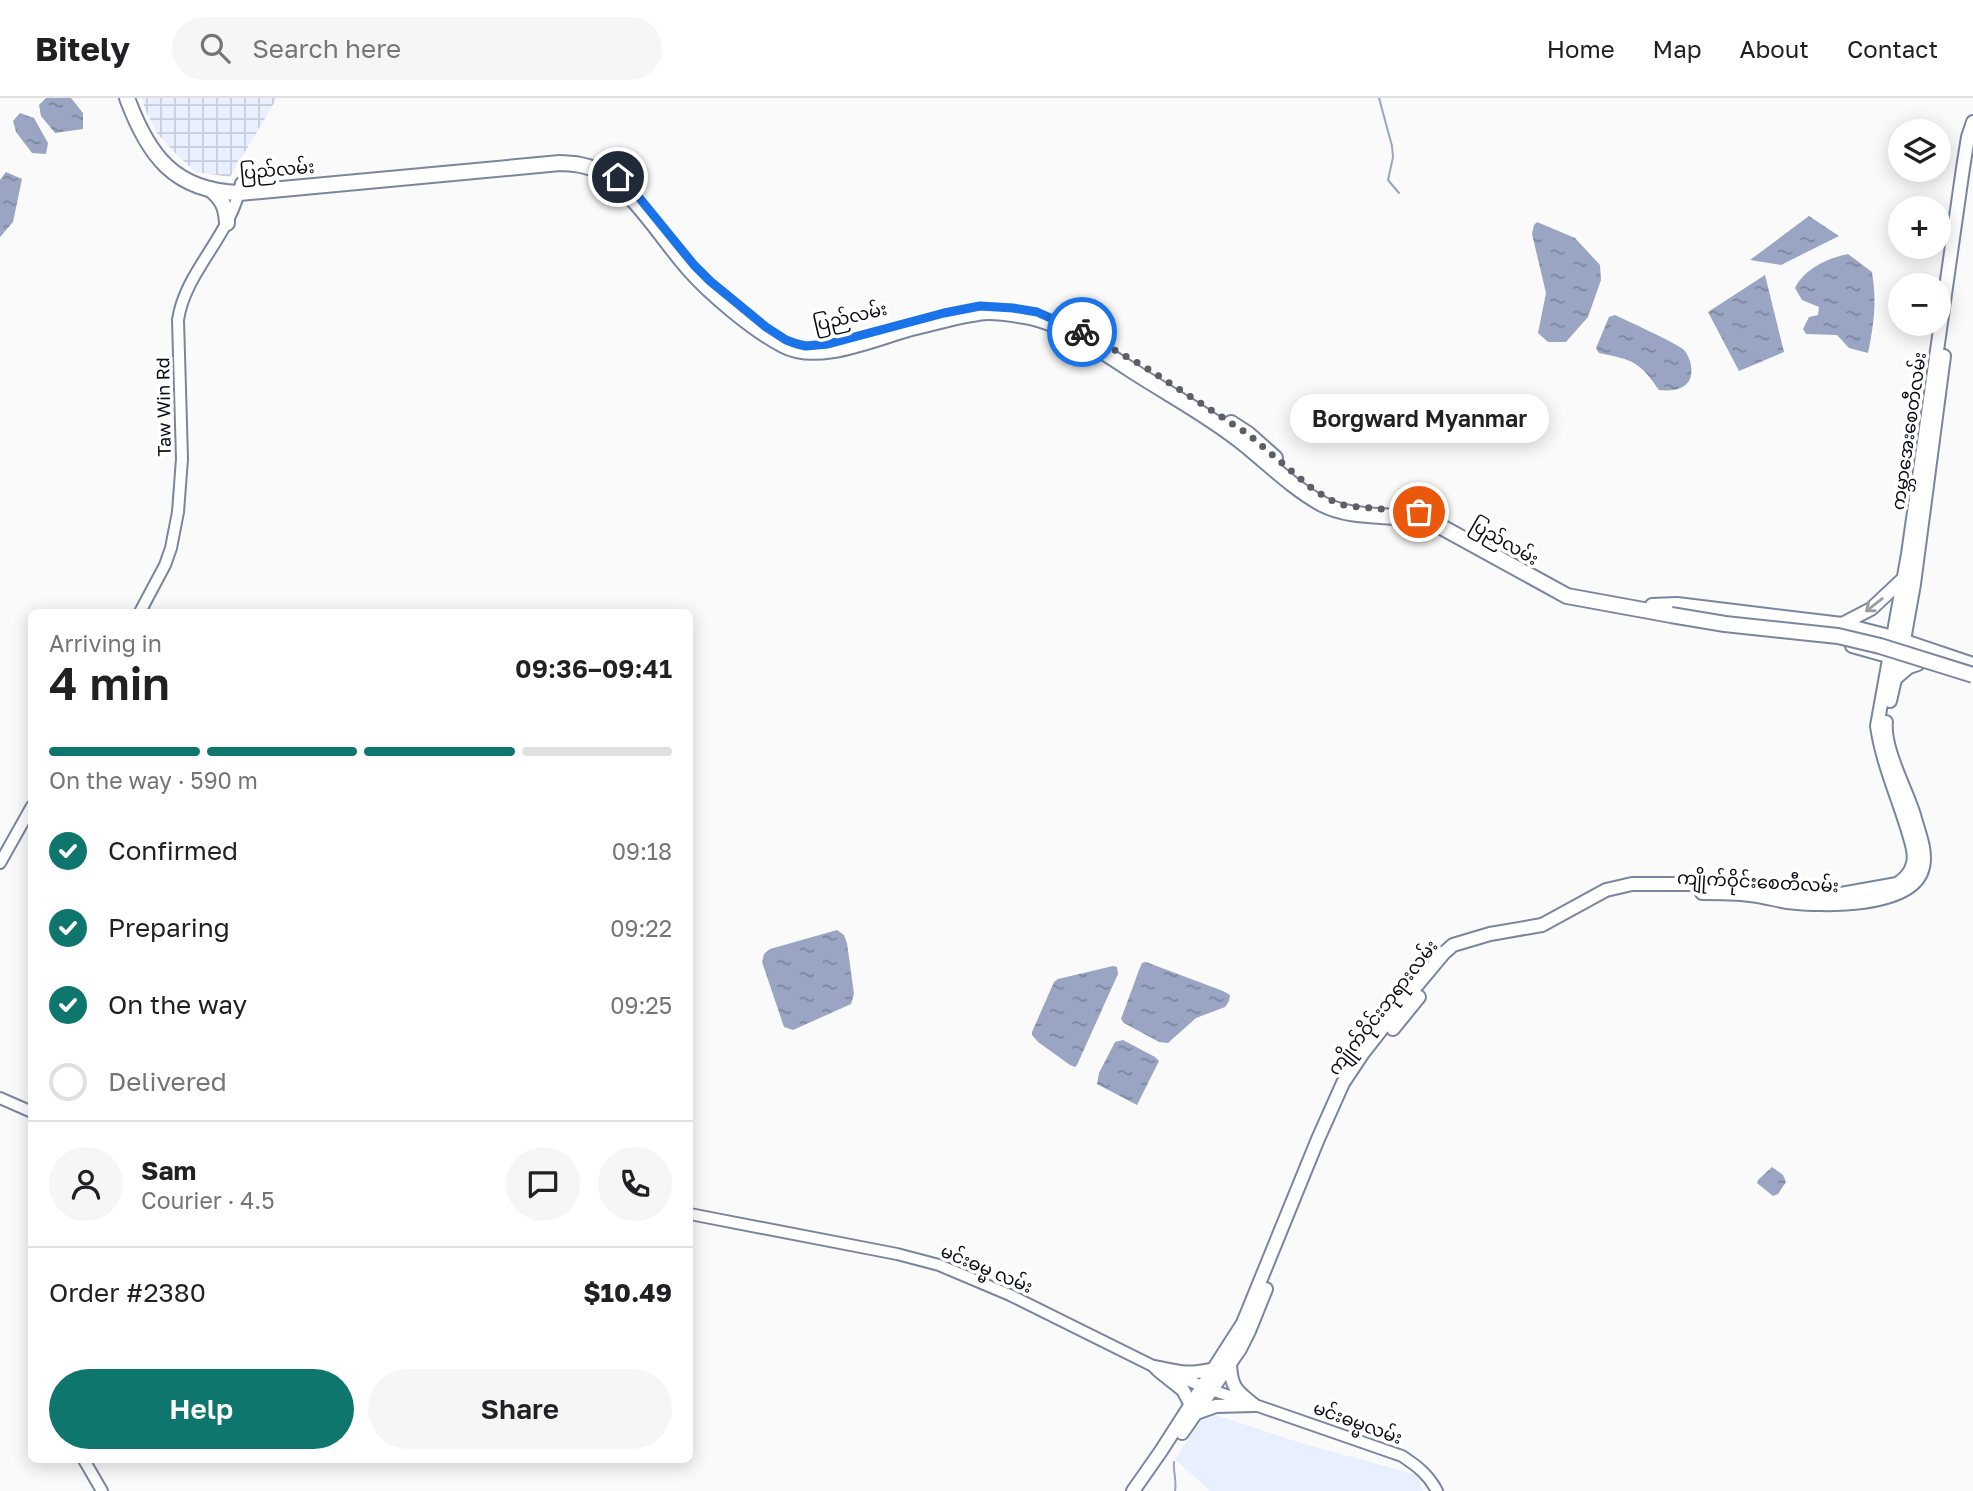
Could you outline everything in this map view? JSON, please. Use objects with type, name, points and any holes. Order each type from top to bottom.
[{"type":"highway","name":"ပြည်လမ်း","points":[[127,98],[141,132],[167,167],[187,182],[238,194],[443,173],[560,163],[579,164],[594,169],[613,181],[706,286],[762,332],[784,346],[805,352],[829,351],[916,326],[980,312],[1035,318],[1077,337],[1178,398],[1240,441],[1302,492],[1325,505],[1345,512],[1397,516],[1436,523],[1567,596],[1672,612],[1838,630],[1973,667]]},
{"type":"highway","points":[[211,189],[223,201],[228,223]]},
{"type":"highway","name":"ပြည်လမ်း","points":[[1672,612],[1725,624],[1838,636],[1973,675]]},
{"type":"main road","name":"ကမ္ဘာအေးစေတီလမ်း","points":[[1908,582],[1952,272],[1966,147],[1973,122]]},
{"type":"main road","name":"ကမ္ဘာအေးစေတီလမ်း","points":[[1952,272],[1973,151]]},
{"type":"main road","name":"Taw Win Rd","points":[[142,609],[168,557],[178,512],[182,459],[178,320],[180,308],[186,292],[228,223],[238,194]]},
{"type":"main road","points":[[1908,582],[1909,612],[1916,634],[1933,650]]},
{"type":"main road","points":[[1842,624],[1871,609],[1908,582]]},
{"type":"main road","points":[[1888,684],[1899,639],[1908,582]]},
{"type":"main road","name":"ပြည်လမ်း","points":[[1652,609],[1677,604],[1842,624],[1933,650],[1973,667]]},
{"type":"main road","name":"ပြည်လမ်း","points":[[1652,609],[1672,621],[1838,643],[1895,658]]},
{"type":"main road","points":[[1899,639],[1909,612]]},
{"type":"main road","points":[[1868,650],[1888,684]]},
{"type":"main road","points":[[1895,658],[1973,681]]},
{"type":"main road","points":[[1888,684],[1909,667],[1918,664]]},
{"type":"main road","name":"ကျိုက်ဝိုင်းစေတီလမ်း","points":[[1706,889],[1784,902],[1828,905],[1861,902],[1889,896],[1912,887],[1923,868],[1923,846],[1888,744],[1885,727],[1888,684]]},
{"type":"main road","name":"ကျိုက်ဝိုင်းဘုရားလမ်း","points":[[1141,1491],[1207,1388],[1230,1364],[1250,1331],[1304,1190],[1349,1088],[1453,945],[1490,934],[1542,926],[1606,890],[1632,884],[1665,889],[1752,886],[1801,894],[1841,894],[1889,887],[1905,879],[1914,862],[1914,854],[1900,803],[1879,744],[1877,726],[1888,684]]},
{"type":"main road","points":[[0,863],[28,813]]},
{"type":"main road","name":"ကျိုက်ဝိုင်းဘုရားလမ်း","points":[[1207,1388],[1252,1304],[1338,1092],[1363,1053],[1429,977]]},
{"type":"main road","points":[[0,1098],[28,1110]]},
{"type":"main road","name":"မင်းဓမ္မ လမ်း","points":[[693,1215],[897,1254],[939,1265],[1010,1295],[1155,1367],[1254,1405]]},
{"type":"main road","points":[[1230,1364],[1231,1380],[1235,1388],[1254,1405]]},
{"type":"main road","points":[[1155,1367],[1182,1374],[1215,1369]]},
{"type":"main road","points":[[1155,1367],[1183,1390],[1193,1409],[1254,1405]]},
{"type":"main road","name":"မင်းဓမ္မလမ်း","points":[[1254,1405],[1402,1456],[1430,1478],[1437,1491]]},
{"type":"main road","name":"ကျိုက်ဝိုင်းဘုရားလမ်း","points":[[1133,1491],[1193,1409]]},
{"type":"main road","points":[[86,1463],[102,1491]]},
{"type":"shaded area","points":[[142,98],[277,98],[230,177],[196,172],[177,155],[156,132]]},
{"type":"shaded area","points":[[1206,1412],[1301,1443],[1417,1475],[1423,1491],[1210,1491],[1175,1459]]},
{"type":"water","points":[[46,98],[71,98],[83,113],[83,129],[55,133],[41,116],[39,105]]},
{"type":"water","points":[[20,113],[34,118],[48,143],[46,154],[32,153],[16,132],[13,121]]},
{"type":"water","points":[[6,172],[22,179],[13,222],[0,237],[0,180]]},
{"type":"water","points":[[1809,216],[1839,236],[1781,265],[1750,260]]},
{"type":"water","points":[[1537,222],[1575,238],[1600,265],[1601,280],[1588,317],[1566,342],[1548,342],[1538,333],[1546,293],[1532,234]]},
{"type":"water","points":[[1848,254],[1872,272],[1874,313],[1868,353],[1849,348],[1837,335],[1806,334],[1803,329],[1809,317],[1818,315],[1819,307],[1802,300],[1795,288],[1799,281],[1817,265]]},
{"type":"water","points":[[1765,275],[1784,352],[1739,371],[1708,312]]},
{"type":"water","points":[[1615,315],[1684,350],[1691,365],[1689,381],[1676,390],[1659,390],[1634,363],[1599,353],[1596,348],[1609,317]]},
{"type":"water","points":[[837,930],[844,935],[847,943],[854,994],[851,1004],[793,1030],[784,1027],[762,962],[764,954],[770,949]]},
{"type":"water","points":[[1146,962],[1223,991],[1230,995],[1229,1001],[1225,1007],[1196,1018],[1168,1043],[1159,1042],[1121,1019],[1142,963]]},
{"type":"water","points":[[1117,967],[1118,974],[1077,1065],[1070,1065],[1038,1042],[1032,1032],[1054,982]]},
{"type":"water","points":[[1123,1040],[1159,1061],[1137,1105],[1097,1084],[1099,1073],[1115,1042]]},
{"type":"water","points":[[1772,1167],[1783,1175],[1786,1182],[1778,1194],[1773,1196],[1757,1183]]},
{"type":"waterway","points":[[1379,98],[1392,146],[1393,157],[1388,180],[1399,193]]},
{"type":"waterway","points":[[1174,1462],[1175,1491]]},
{"type":"way so far","points":[[1082,332],[1145,367],[1248,434],[1328,499],[1346,506],[1419,512]]},
{"type":"place","name":"Borgward Myanmar","points":[[1419,512]]},
{"type":"route","points":[[618,177],[637,195],[710,281],[766,327],[797,344],[828,344],[980,306],[1037,312],[1082,332]]}]
